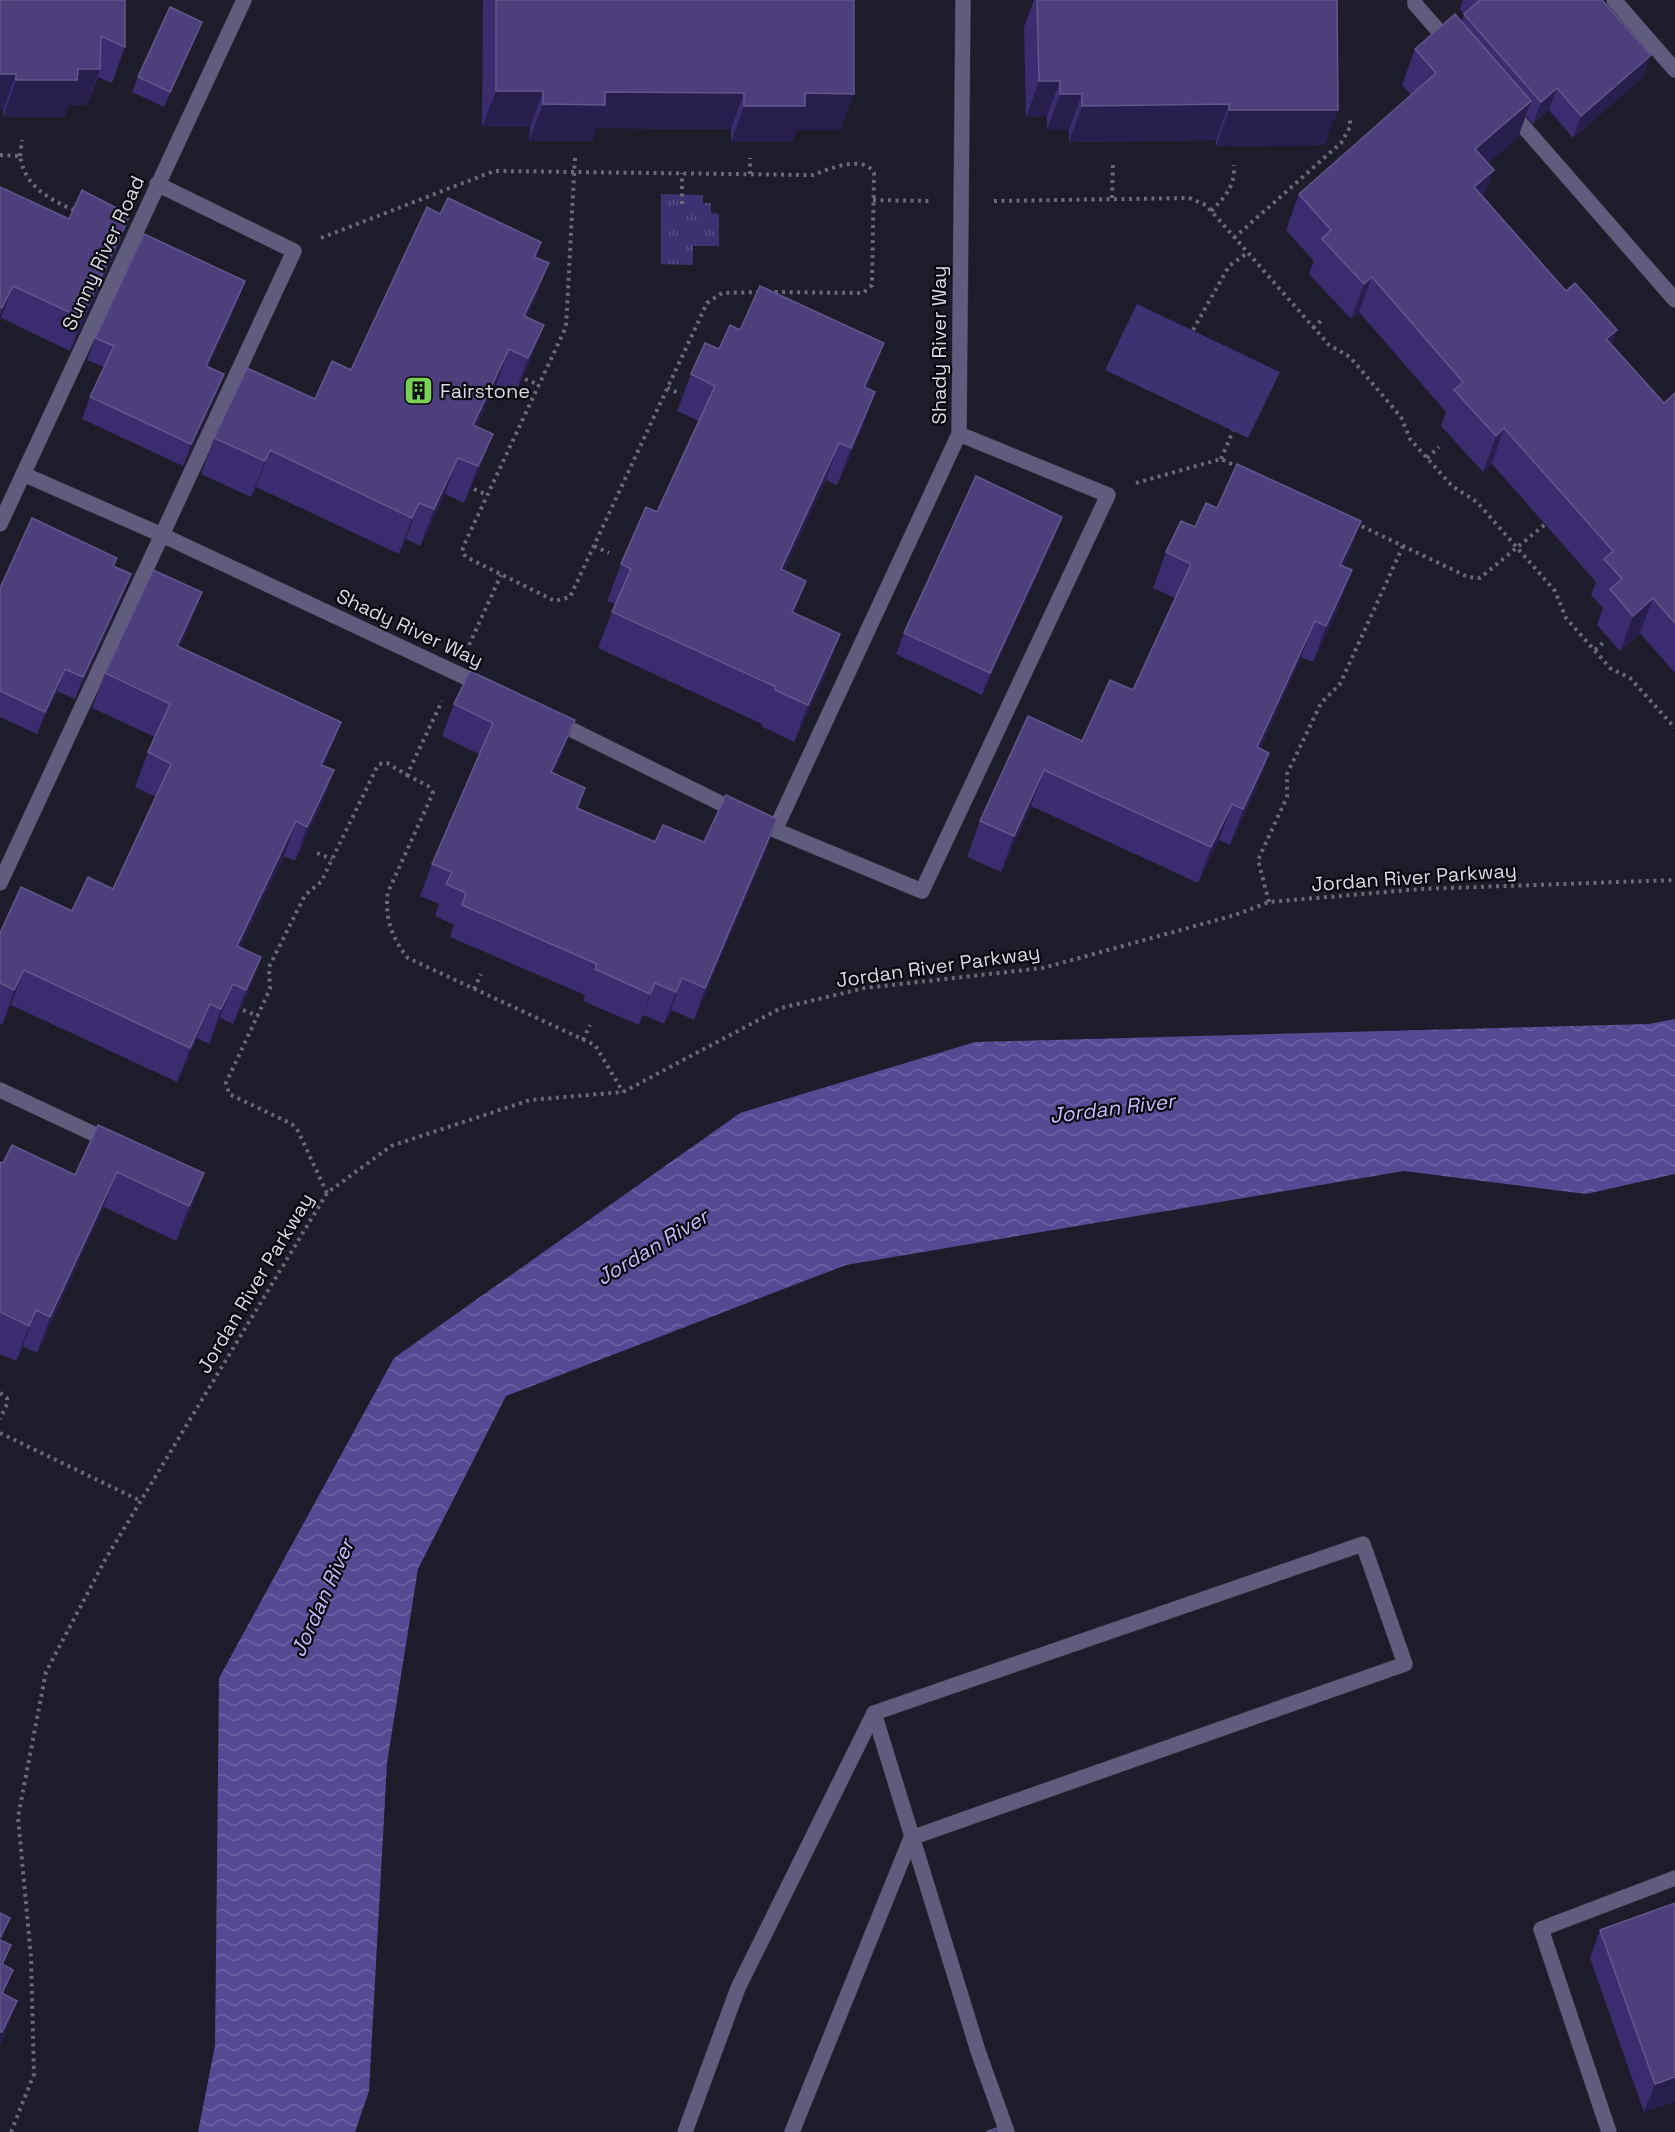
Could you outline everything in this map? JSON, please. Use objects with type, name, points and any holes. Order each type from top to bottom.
[{"type":"street","name":"Sunny River Road","points":[[0,524],[244,0]]},
{"type":"street","name":"Shady River Way","points":[[775,830],[959,434],[963,0]]},
{"type":"street","points":[[1415,0],[1415,4],[1458,53]]},
{"type":"street","points":[[1614,0],[1675,70]]},
{"type":"street","points":[[1503,104],[1675,300]]},
{"type":"street","points":[[0,883],[294,251],[158,184]]},
{"type":"street","points":[[541,715],[775,830],[922,891],[1108,495],[959,434]]},
{"type":"street","name":"Shady River Way","points":[[23,474],[162,535],[498,694]]},
{"type":"street","points":[[0,1090],[125,1149]]},
{"type":"street","points":[[685,2132],[738,1988],[874,1713],[1363,1544],[1405,1664],[911,1838],[792,2132]]},
{"type":"street","points":[[874,1713],[978,2051],[1007,2132]]},
{"type":"street","points":[[1609,2132],[1541,1929],[1675,1878]]},
{"type":"path","points":[[1234,238],[1341,143],[1350,127],[1350,120]]},
{"type":"path","points":[[22,140],[22,169],[39,191],[85,216]]},
{"type":"path","points":[[0,155],[21,156]]},
{"type":"path","points":[[294,251],[330,233],[494,171],[574,172],[682,173],[813,175],[840,165],[866,165],[874,173],[872,285],[869,291],[863,293],[722,293],[707,303],[570,597],[563,601],[555,601],[501,575],[466,557],[462,551],[566,327],[574,172],[575,158]]},
{"type":"path","points":[[750,158],[750,174]]},
{"type":"path","points":[[1112,198],[1113,163]]},
{"type":"path","points":[[1211,211],[1228,194],[1235,177],[1234,165]]},
{"type":"path","points":[[682,173],[682,204]]},
{"type":"path","points":[[873,200],[961,202],[1112,198],[1198,200],[1211,211],[1329,345],[1350,357],[1401,417],[1410,439],[1452,486],[1477,502],[1555,591],[1566,618],[1610,668],[1630,678],[1675,728]]},
{"type":"path","points":[[1193,330],[1204,306],[1229,266],[1247,253]]},
{"type":"path","points":[[1314,328],[1324,318]]},
{"type":"path","points":[[525,379],[539,386]]},
{"type":"path","points":[[667,388],[681,394]]},
{"type":"path","points":[[1221,459],[1233,431]]},
{"type":"path","points":[[1427,458],[1438,447]]},
{"type":"path","points":[[1108,495],[1144,480],[1221,459],[1242,469]]},
{"type":"path","points":[[474,489],[487,495]]},
{"type":"path","points":[[1350,521],[1468,577],[1480,578],[1551,518]]},
{"type":"path","points":[[594,546],[609,553]]},
{"type":"path","points":[[1269,902],[1258,860],[1287,797],[1287,774],[1320,703],[1340,684],[1403,546]]},
{"type":"path","points":[[407,775],[501,575]]},
{"type":"path","points":[[1595,650],[1606,640]]},
{"type":"path","points":[[327,1194],[298,1131],[292,1124],[226,1090],[226,1083],[270,989],[269,967],[305,895],[321,882],[379,764],[387,764],[428,786],[433,793],[388,892],[386,905],[390,926],[398,946],[408,958],[595,1046],[623,1092]]},
{"type":"path","points":[[317,853],[332,859]]},
{"type":"path","name":"Jordan River Parkway","points":[[11,2132],[34,2074],[31,1957],[18,1817],[46,1672],[105,1560],[327,1194],[391,1146],[530,1100],[623,1092],[781,1008],[865,988],[1043,968],[1235,915],[1269,902],[1421,889],[1675,880]]},
{"type":"path","points":[[474,989],[481,974]]},
{"type":"path","points":[[243,1010],[258,1016]]},
{"type":"path","points":[[583,1040],[590,1025]]},
{"type":"path","points":[[0,1393],[7,1398],[7,1404],[0,1419]]},
{"type":"path","points":[[0,1433],[141,1501]]},
{"type":"green space","points":[[661,194],[703,195],[703,203],[711,203],[711,213],[719,214],[719,246],[693,246],[693,265],[661,264]]},
{"type":"green space","points":[[1137,304],[1280,372],[1248,438],[1105,370]]},
{"type":"water","name":"Jordan River","points":[[1675,1019],[1675,1174],[1586,1194],[1404,1171],[846,1265],[506,1396],[418,1569],[387,1763],[369,2091],[355,2132],[198,2132],[215,2046],[219,1678],[394,1358],[740,1113],[975,1042],[1649,1024]]},
{"type":"building","points":[[0,0],[125,0],[125,47],[101,36],[100,69],[78,69],[77,80],[16,80],[16,74],[0,74]]},
{"type":"building","points":[[496,0],[854,0],[854,94],[805,93],[805,106],[744,106],[744,93],[605,92],[605,105],[543,104],[543,91],[496,91]]},
{"type":"building","points":[[1037,0],[1337,0],[1338,110],[1229,110],[1229,104],[1082,106],[1082,94],[1060,94],[1060,81],[1039,81]]},
{"type":"building","points":[[1479,0],[1602,0],[1651,55],[1581,116],[1557,88],[1541,102],[1464,14]]},
{"type":"building","points":[[170,7],[202,22],[170,92],[138,77]]},
{"type":"building","points":[[1455,14],[1531,101],[1475,149],[1494,170],[1474,187],[1566,291],[1575,283],[1617,330],[1606,339],[1664,403],[1675,393],[1675,623],[1653,598],[1633,616],[1610,589],[1622,579],[1604,559],[1613,551],[1504,428],[1496,436],[1454,390],[1463,382],[1372,277],[1364,284],[1322,239],[1331,230],[1299,194],[1436,73],[1415,49]]},
{"type":"building","points":[[0,187],[69,219],[82,190],[130,215],[82,318],[13,286],[2,308],[0,307]]},
{"type":"building","name":"Fairstone","points":[[448,198],[541,242],[534,257],[549,263],[524,316],[544,325],[528,358],[509,349],[473,425],[493,434],[478,466],[458,458],[434,509],[419,503],[412,518],[270,450],[265,461],[214,438],[247,368],[315,399],[332,361],[351,370],[427,207],[440,214]]},
{"type":"building","points":[[144,234],[245,281],[206,366],[224,374],[191,444],[90,397],[114,346],[95,338]]},
{"type":"building","points":[[760,286],[884,343],[864,387],[875,392],[851,448],[839,443],[781,569],[806,581],[792,612],[840,634],[808,705],[775,690],[776,687],[612,612],[631,569],[621,564],[646,507],[657,512],[715,386],[691,374],[705,343],[719,349],[730,325],[740,330]]},
{"type":"building","points":[[1237,464],[1361,521],[1340,565],[1352,570],[1326,626],[1315,621],[1257,747],[1269,753],[1243,809],[1232,804],[1211,847],[1044,770],[1014,836],[980,821],[1028,716],[1082,741],[1110,680],[1133,690],[1191,564],[1166,552],[1181,521],[1195,527],[1206,503],[1217,508]]},
{"type":"building","points":[[976,476],[1062,517],[990,673],[904,633]]},
{"type":"building","points":[[32,518],[117,558],[113,566],[131,574],[83,677],[65,669],[45,712],[0,691],[0,588]]},
{"type":"building","points":[[153,570],[202,592],[177,646],[341,722],[321,765],[334,770],[307,827],[296,821],[237,946],[261,957],[246,990],[233,984],[221,1009],[210,1004],[190,1048],[24,970],[14,990],[0,983],[0,933],[21,887],[72,911],[88,877],[113,889],[171,764],[148,752],[170,704],[105,673]]},
{"type":"building","points":[[470,671],[575,720],[551,772],[585,788],[577,808],[655,842],[663,825],[704,842],[726,795],[777,819],[705,988],[682,978],[676,992],[655,983],[650,994],[595,969],[597,964],[462,905],[466,893],[446,884],[452,872],[432,864],[493,723],[454,704]]},
{"type":"building","points":[[98,1125],[204,1173],[189,1206],[117,1172],[50,1317],[36,1310],[29,1326],[0,1312],[0,1162],[3,1163],[12,1145],[75,1175]]},
{"type":"building","points":[[1675,1903],[1675,2077],[1655,2084],[1600,1930]]},
{"type":"building","points":[[0,1913],[10,1918],[0,1938]]},
{"type":"building","points":[[0,1940],[11,1945],[2,1964],[13,1970],[2,1993],[17,2001],[2,2032],[0,2032]]},
{"type":"building","points":[[997,2128],[999,2132],[986,2132]]},
{"type":"place","name":"Fairstone","points":[[419,391]]}]
